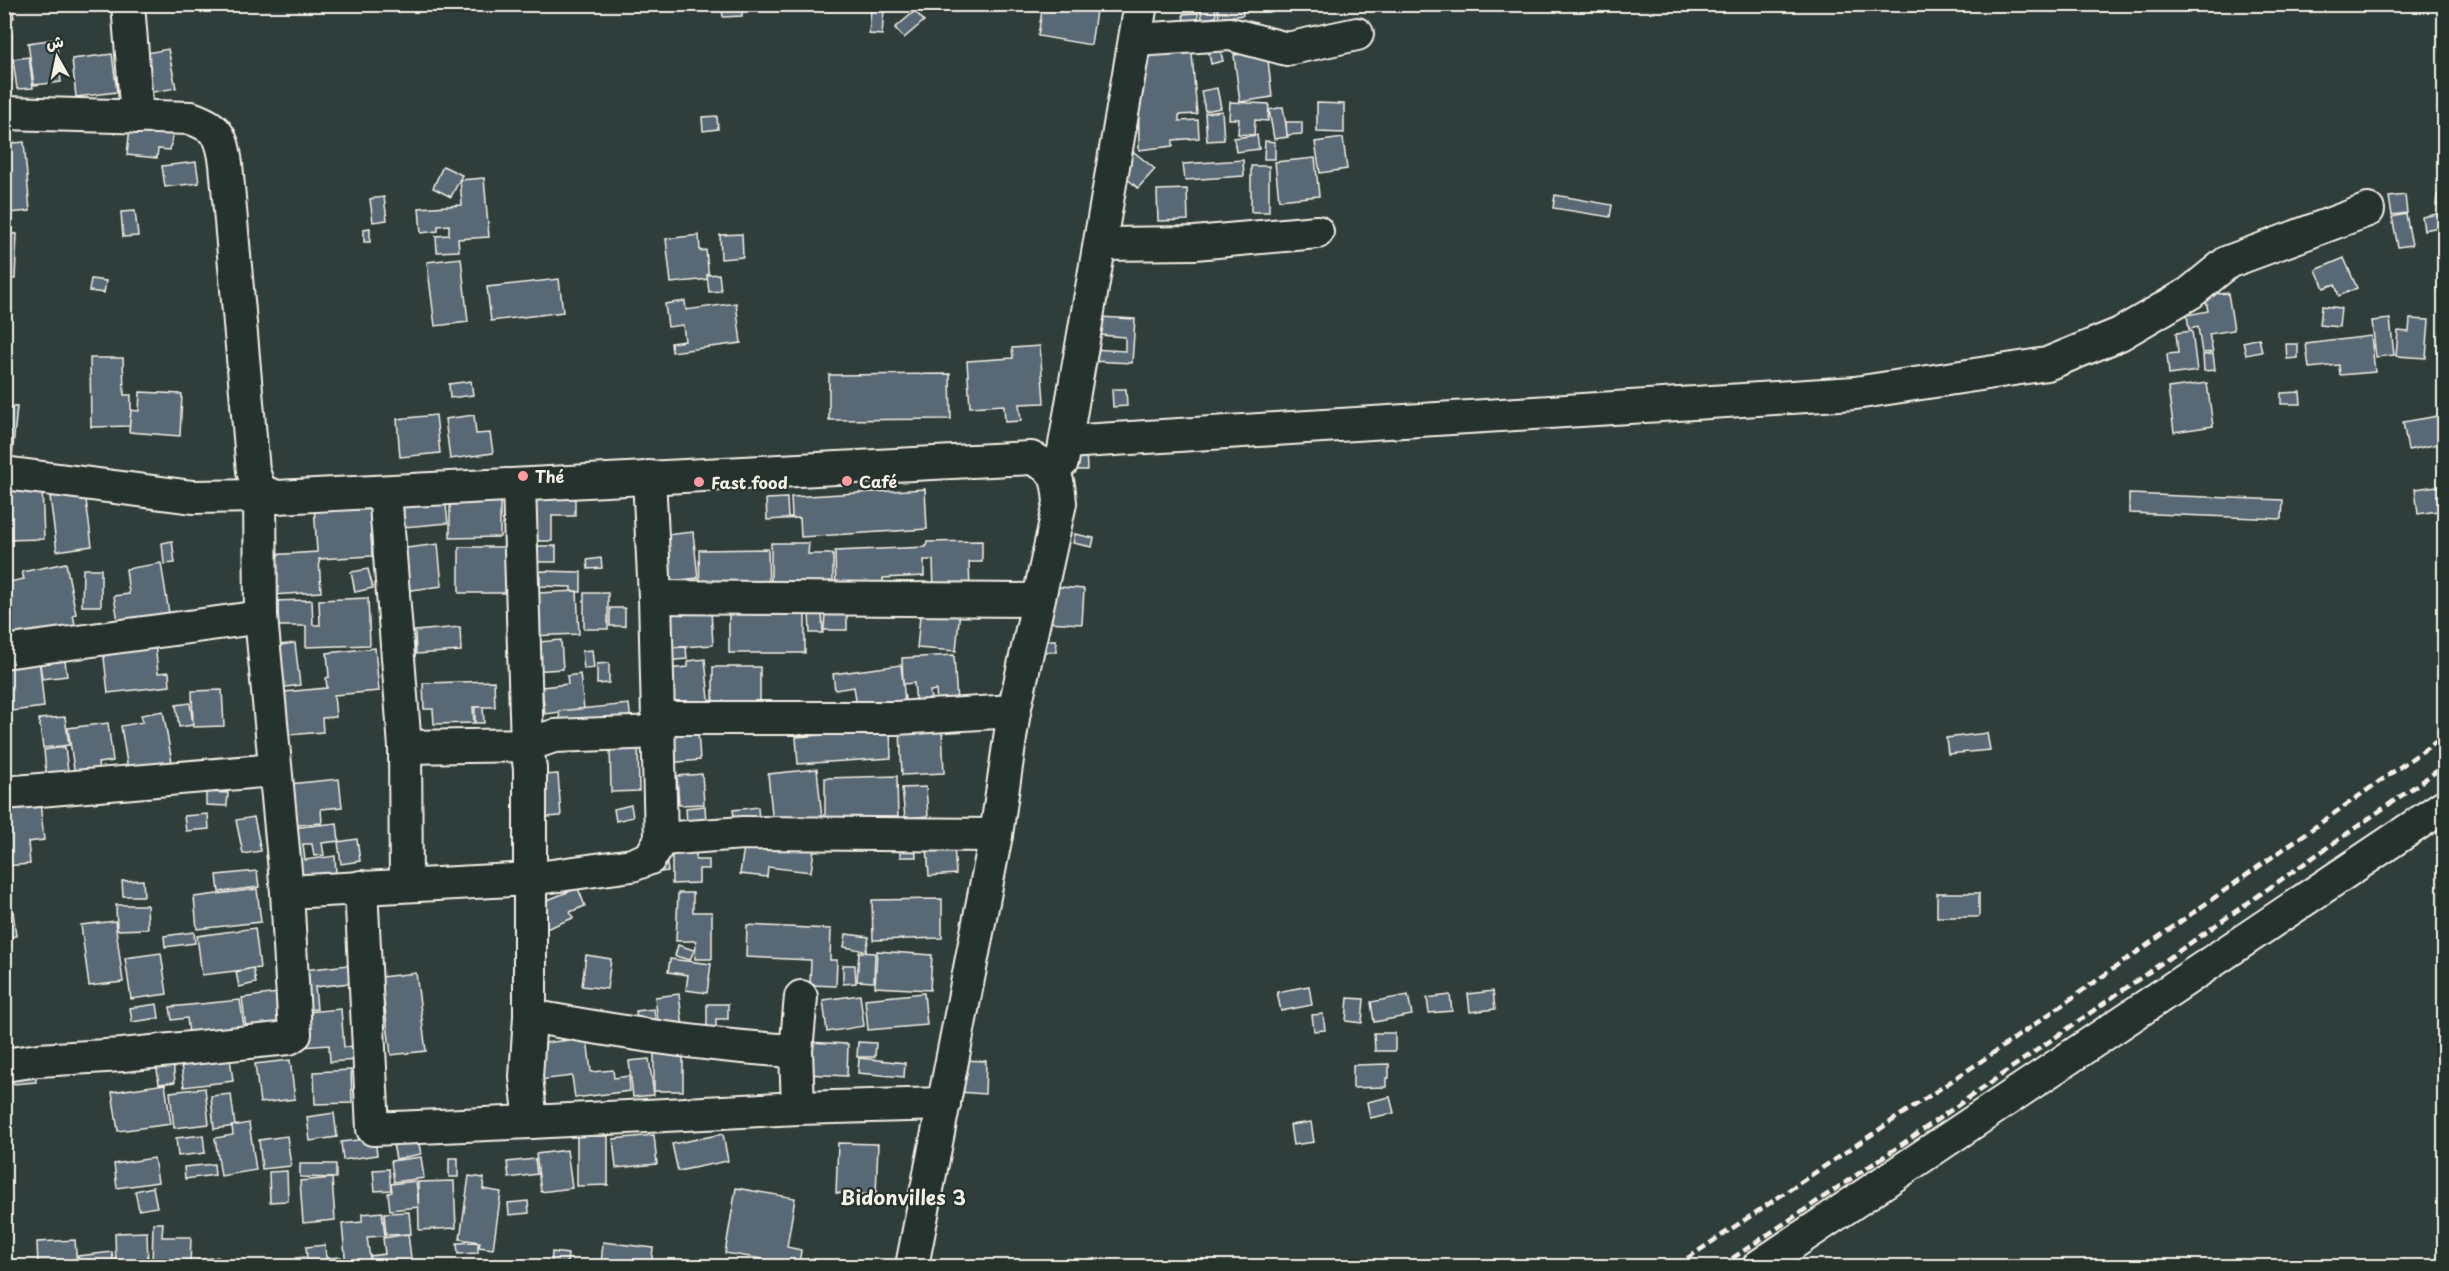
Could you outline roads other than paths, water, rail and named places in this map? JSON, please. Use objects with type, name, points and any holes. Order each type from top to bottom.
[{"type":"street","points":[[128,4],[137,117]]},
{"type":"street","points":[[912,1266],[996,835],[1014,711],[1060,503],[1059,481],[1141,4]]},
{"type":"street","points":[[1135,40],[1230,34],[1287,49],[1357,34]]},
{"type":"street","points":[[4,113],[191,118],[212,126],[223,146],[253,471],[260,494],[261,618],[287,892],[295,1034],[289,1038],[4,1065]]},
{"type":"street","points":[[1066,442],[1855,393],[2048,364],[2120,334],[2190,292],[2228,262],[2368,210]]},
{"type":"street","points":[[1100,244],[1195,243],[1317,232]]},
{"type":"street","points":[[4,473],[193,497],[223,498],[260,494],[276,497],[385,492],[1031,458],[1048,465],[1059,481]]},
{"type":"street","points":[[287,892],[530,879],[632,865],[650,858],[661,839],[655,597],[649,477]]},
{"type":"street","points":[[519,485],[527,745],[530,769],[530,1016],[526,1077],[531,1122]]},
{"type":"street","points":[[385,492],[405,747],[406,885]]},
{"type":"street","points":[[655,597],[1038,600]]},
{"type":"street","points":[[4,652],[261,618]]},
{"type":"street","points":[[405,747],[527,745],[554,736],[658,725],[896,718],[1014,711]]},
{"type":"street","points":[[4,793],[274,770]]},
{"type":"street","points":[[1759,1266],[2445,806]]},
{"type":"street","points":[[661,839],[743,833],[996,835]]},
{"type":"street","points":[[361,887],[374,1128],[798,1108],[944,1104]]},
{"type":"street","points":[[798,1108],[796,1051],[801,997]]},
{"type":"street","points":[[530,1016],[632,1034],[736,1047],[796,1051]]},
{"type":"railway","points":[[1676,1266],[2008,1043],[2444,736]]},
{"type":"railway","points":[[1721,1266],[1898,1147],[2444,766]]},
{"type":"place","name":"Thé","points":[[523,476]]},
{"type":"place","name":"Café","points":[[847,481]]},
{"type":"place","name":"Fast food","points":[[699,482]]},
{"type":"district","name":"Bidonvilles 3","points":[[903,1197]]}]
